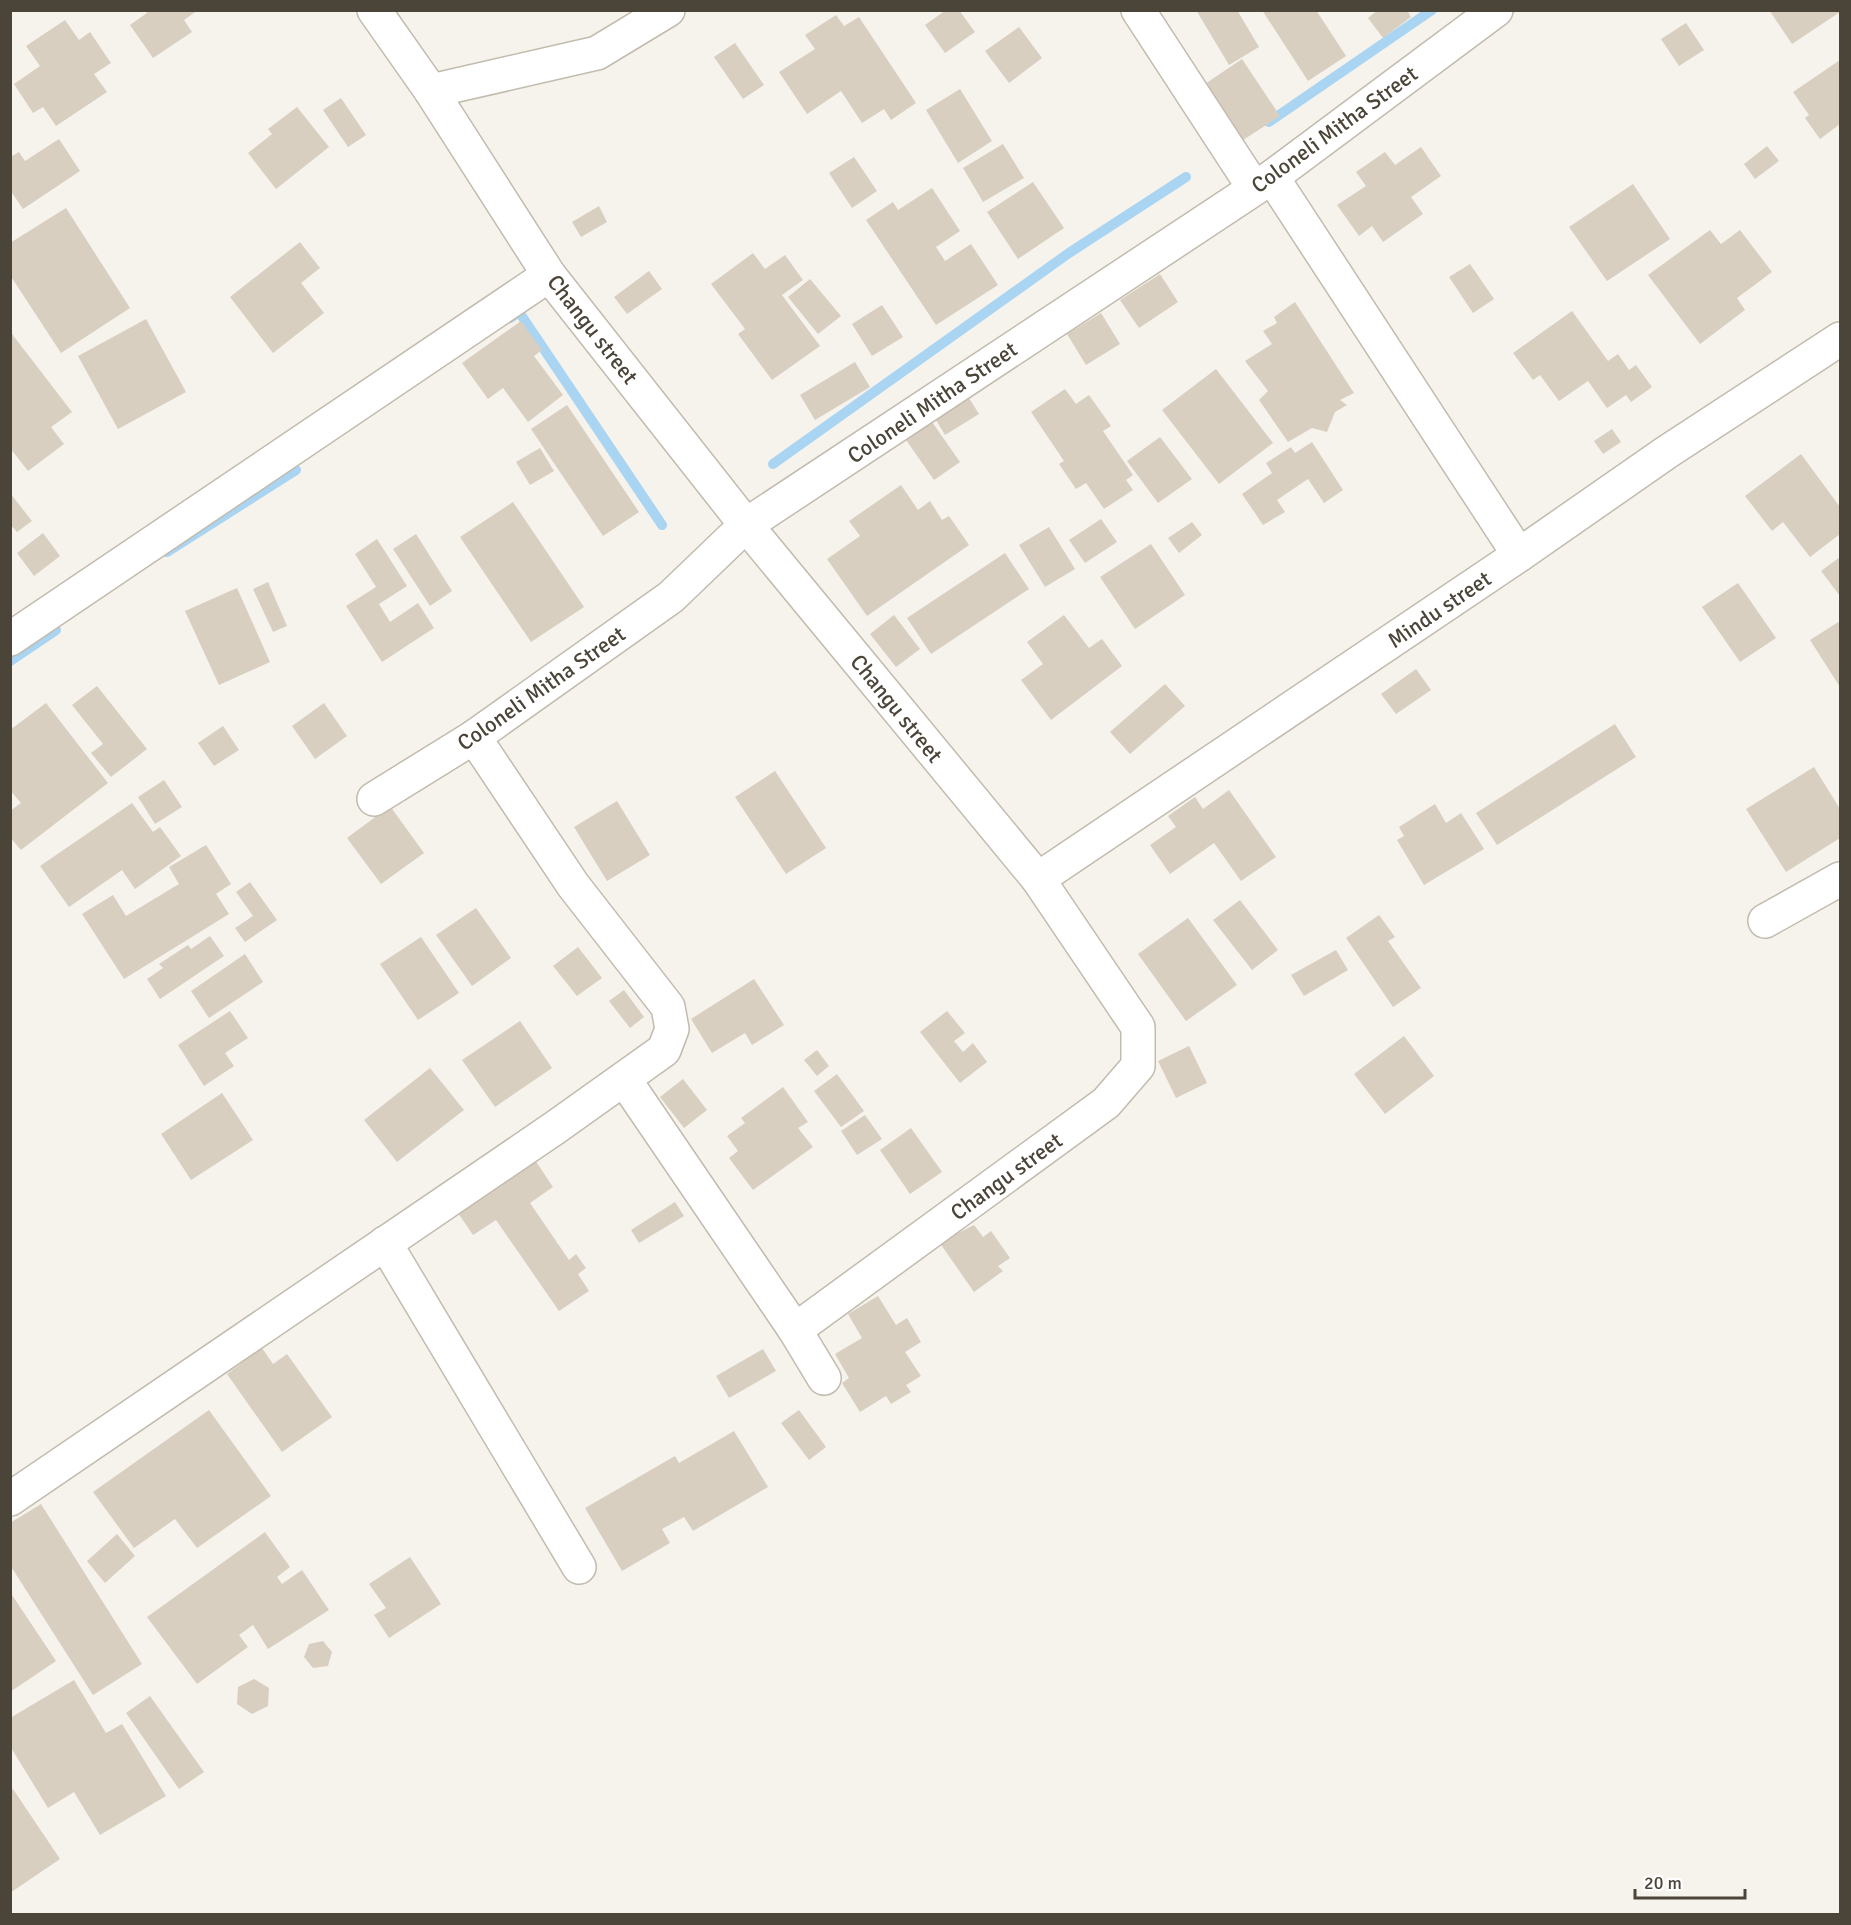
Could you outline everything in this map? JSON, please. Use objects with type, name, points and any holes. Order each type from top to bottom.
[{"type":"street","name":"Changu street","points":[[374,10],[431,91],[549,275],[746,525],[1038,879],[1138,1027],[1138,1066],[1106,1103],[795,1330]]},
{"type":"street","points":[[431,91],[597,53],[668,10]]},
{"type":"street","points":[[1138,10],[1263,183],[1519,555]]},
{"type":"street","name":"Coloneli Mitha Street","points":[[374,799],[474,737],[671,597],[746,525],[1263,183],[1496,10]]},
{"type":"street","points":[[10,639],[549,275]]},
{"type":"street","name":"Mindu street","points":[[1038,879],[1519,555],[1667,452],[1840,339]]},
{"type":"street","points":[[10,1499],[664,1050],[672,1029],[668,1007],[573,885],[474,737]]},
{"type":"street","points":[[1765,921],[1840,879]]},
{"type":"street","points":[[624,1079],[795,1330],[824,1378]]},
{"type":"street","points":[[385,1243],[579,1567]]},
{"type":"building","points":[[145,10],[198,10],[184,20],[192,32],[153,58],[130,25],[147,13]]},
{"type":"building","points":[[946,10],[959,10],[975,32],[945,53],[925,25]]},
{"type":"building","points":[[1196,10],[1237,10],[1259,47],[1229,65]]},
{"type":"building","points":[[1262,10],[1316,10],[1346,56],[1308,81]]},
{"type":"building","points":[[1378,10],[1407,10],[1411,17],[1383,38],[1368,18]]},
{"type":"building","points":[[1769,10],[1840,10],[1840,12],[1792,44]]},
{"type":"building","points":[[836,15],[844,26],[859,17],[916,103],[891,120],[884,109],[862,123],[841,91],[807,114],[779,72],[815,49],[805,35]]},
{"type":"building","points":[[65,20],[79,40],[90,32],[111,63],[94,74],[107,92],[56,126],[43,107],[33,113],[14,84],[40,66],[26,46]]},
{"type":"building","points":[[1686,23],[1704,50],[1679,66],[1661,39]]},
{"type":"building","points":[[1019,27],[1042,58],[1009,83],[985,51]]},
{"type":"building","points":[[735,43],[764,85],[743,99],[714,57]]},
{"type":"building","points":[[1242,59],[1280,116],[1240,142],[1202,86]]},
{"type":"building","points":[[1840,60],[1840,124],[1820,139],[1805,118],[1809,115],[1793,92]]},
{"type":"building","points":[[960,89],[992,141],[958,163],[926,110]]},
{"type":"building","points":[[341,98],[366,135],[348,147],[323,110]]},
{"type":"building","points":[[297,107],[329,147],[276,189],[248,153],[272,134],[268,129]]},
{"type":"building","points":[[59,139],[80,171],[23,209],[10,190],[10,157],[19,152],[25,161]]},
{"type":"building","points":[[1003,144],[1024,178],[983,202],[963,168]]},
{"type":"building","points":[[1767,146],[1779,161],[1755,179],[1744,164]]},
{"type":"building","points":[[1421,147],[1441,176],[1411,197],[1423,214],[1383,242],[1372,226],[1359,236],[1337,205],[1366,186],[1356,172],[1385,152],[1395,165]]},
{"type":"building","points":[[854,157],[877,191],[852,208],[829,173]]},
{"type":"building","points":[[1033,182],[1064,228],[1018,259],[987,212]]},
{"type":"building","points":[[1633,184],[1670,239],[1607,281],[1569,227]]},
{"type":"building","points":[[932,188],[960,231],[936,247],[945,261],[971,244],[998,285],[936,325],[866,220],[893,202],[898,210]]},
{"type":"building","points":[[599,206],[607,222],[581,237],[572,222]]},
{"type":"building","points":[[66,208],[130,308],[61,353],[10,275],[10,243]]},
{"type":"building","points":[[1710,230],[1721,244],[1740,230],[1772,272],[1737,298],[1745,310],[1700,344],[1648,275]]},
{"type":"building","points":[[300,242],[320,268],[301,283],[324,313],[273,353],[230,297]]},
{"type":"building","points":[[753,253],[765,269],[785,255],[803,280],[782,295],[820,346],[772,380],[738,334],[745,329],[711,284]]},
{"type":"building","points":[[1470,264],[1494,299],[1473,313],[1449,277]]},
{"type":"building","points":[[649,271],[662,289],[627,314],[614,297]]},
{"type":"building","points":[[1160,274],[1178,302],[1139,328],[1120,300]]},
{"type":"building","points":[[810,279],[841,316],[818,334],[788,297]]},
{"type":"building","points":[[1295,302],[1354,393],[1340,400],[1347,405],[1335,412],[1327,432],[1312,428],[1288,442],[1259,400],[1268,391],[1245,361],[1272,344],[1263,331],[1277,323],[1274,317]]},
{"type":"building","points":[[882,305],[903,337],[872,356],[852,324]]},
{"type":"building","points":[[1572,311],[1608,361],[1618,354],[1629,370],[1636,365],[1652,387],[1631,402],[1626,395],[1607,408],[1588,381],[1559,401],[1540,375],[1533,380],[1513,353]]},
{"type":"building","points":[[1101,313],[1120,344],[1086,365],[1067,334]]},
{"type":"building","points":[[146,319],[186,392],[118,429],[78,356]]},
{"type":"building","points":[[521,321],[542,350],[534,356],[563,395],[528,422],[503,388],[488,399],[462,363]]},
{"type":"building","points":[[12,334],[72,412],[51,427],[64,444],[28,471],[10,448],[10,335]]},
{"type":"building","points":[[855,362],[870,387],[815,420],[800,395]]},
{"type":"building","points":[[1216,369],[1273,443],[1219,484],[1162,410]]},
{"type":"building","points":[[1065,389],[1076,404],[1089,395],[1111,426],[1103,431],[1133,475],[1126,480],[1133,490],[1104,509],[1086,483],[1076,489],[1059,464],[1064,461],[1031,412]]},
{"type":"building","points":[[967,395],[979,414],[945,435],[933,415]]},
{"type":"building","points":[[567,405],[639,512],[603,536],[531,429]]},
{"type":"building","points":[[930,419],[960,462],[934,480],[904,437]]},
{"type":"building","points":[[1612,429],[1621,442],[1603,454],[1594,441]]},
{"type":"building","points":[[1160,437],[1192,479],[1158,503],[1127,461]]},
{"type":"building","points":[[1312,442],[1343,490],[1324,503],[1308,479],[1277,500],[1285,512],[1263,525],[1242,494],[1272,473],[1266,463],[1291,447],[1295,453]]},
{"type":"building","points":[[540,448],[554,471],[530,485],[516,462]]},
{"type":"building","points":[[1801,454],[1840,507],[1840,534],[1810,557],[1783,522],[1772,531],[1745,496]]},
{"type":"building","points":[[901,485],[918,510],[930,501],[942,520],[949,516],[969,545],[867,616],[827,559],[860,536],[849,521]]},
{"type":"building","points":[[10,493],[32,521],[17,532],[10,524]]},
{"type":"building","points":[[513,502],[584,607],[531,642],[460,537]]},
{"type":"building","points":[[1101,519],[1117,542],[1085,563],[1069,540]]},
{"type":"building","points":[[1192,522],[1202,535],[1179,553],[1168,538]]},
{"type":"building","points":[[1049,527],[1075,569],[1045,587],[1019,545]]},
{"type":"building","points":[[43,533],[60,556],[34,576],[17,553]]},
{"type":"building","points":[[416,534],[452,591],[430,606],[393,549]]},
{"type":"building","points":[[377,539],[407,586],[379,604],[390,622],[418,603],[434,628],[382,662],[346,606],[376,587],[355,554]]},
{"type":"building","points":[[1151,544],[1185,595],[1135,629],[1100,577]]},
{"type":"building","points":[[1005,553],[1029,589],[931,654],[907,618]]},
{"type":"building","points":[[1840,557],[1840,596],[1821,571]]},
{"type":"building","points":[[268,582],[287,626],[273,632],[253,589]]},
{"type":"building","points":[[1738,583],[1776,638],[1740,662],[1702,607]]},
{"type":"building","points":[[237,588],[270,662],[219,685],[185,611]]},
{"type":"building","points":[[894,615],[920,649],[896,667],[870,634]]},
{"type":"building","points":[[1064,615],[1089,648],[1102,639],[1122,666],[1051,720],[1021,680],[1043,664],[1027,642]]},
{"type":"building","points":[[1840,621],[1840,687],[1810,640]]},
{"type":"building","points":[[1416,669],[1431,690],[1396,714],[1381,694]]},
{"type":"building","points":[[1165,684],[1185,706],[1130,754],[1110,732]]},
{"type":"building","points":[[97,686],[147,749],[111,777],[91,753],[103,744],[72,705]]},
{"type":"building","points":[[46,703],[108,783],[21,850],[10,837],[10,811],[21,803],[10,790],[10,730]]},
{"type":"building","points":[[324,703],[347,736],[315,759],[292,726]]},
{"type":"building","points":[[1615,724],[1636,757],[1497,845],[1476,813]]},
{"type":"building","points":[[223,726],[239,750],[214,766],[198,743]]},
{"type":"building","points":[[1814,767],[1840,809],[1840,838],[1786,872],[1746,809]]},
{"type":"building","points":[[775,771],[826,848],[786,874],[735,797]]},
{"type":"building","points":[[164,780],[182,807],[155,824],[138,797]]},
{"type":"building","points":[[1229,790],[1276,857],[1241,881],[1214,843],[1170,874],[1150,845],[1176,827],[1168,816],[1195,797],[1203,809]]},
{"type":"building","points":[[617,801],[650,855],[607,881],[574,827]]},
{"type":"building","points":[[132,803],[153,832],[160,827],[181,856],[135,889],[122,870],[69,907],[40,866]]},
{"type":"building","points":[[1435,804],[1446,823],[1461,813],[1484,849],[1424,885],[1397,840],[1404,836],[1399,827]]},
{"type":"building","points":[[390,806],[424,853],[381,884],[347,838]]},
{"type":"building","points":[[206,845],[231,884],[216,894],[229,914],[124,979],[82,914],[113,895],[126,916],[179,884],[169,867]]},
{"type":"building","points":[[250,882],[277,920],[245,942],[235,928],[253,916],[236,892]]},
{"type":"building","points":[[1240,900],[1278,950],[1252,970],[1213,920]]},
{"type":"building","points":[[476,908],[511,958],[472,986],[436,935]]},
{"type":"building","points":[[1379,915],[1395,937],[1388,941],[1421,988],[1393,1007],[1346,938]]},
{"type":"building","points":[[1188,918],[1237,985],[1186,1021],[1138,954]]},
{"type":"building","points":[[210,936],[224,956],[160,999],[147,979],[163,968],[159,964],[188,945],[191,949]]},
{"type":"building","points":[[421,937],[459,993],[418,1020],[380,964]]},
{"type":"building","points":[[578,947],[602,978],[577,996],[553,966]]},
{"type":"building","points":[[1336,950],[1348,970],[1304,996],[1291,975]]},
{"type":"building","points":[[245,954],[263,982],[209,1018],[191,991]]},
{"type":"building","points":[[754,979],[784,1025],[752,1045],[745,1033],[712,1053],[691,1019]]},
{"type":"building","points":[[624,990],[644,1017],[630,1028],[609,1001]]},
{"type":"building","points":[[230,1011],[248,1038],[225,1053],[234,1066],[204,1086],[178,1045]]},
{"type":"building","points":[[947,1011],[965,1033],[954,1041],[963,1052],[973,1043],[987,1062],[960,1083],[920,1032]]},
{"type":"building","points":[[520,1021],[552,1068],[495,1107],[462,1060]]},
{"type":"building","points":[[1404,1036],[1434,1076],[1385,1114],[1354,1074]]},
{"type":"building","points":[[1189,1046],[1207,1083],[1176,1098],[1158,1061]]},
{"type":"building","points":[[817,1050],[829,1066],[817,1076],[804,1060]]},
{"type":"building","points":[[430,1068],[464,1110],[397,1162],[364,1120]]},
{"type":"building","points":[[837,1074],[864,1111],[841,1127],[814,1091]]},
{"type":"building","points":[[683,1079],[707,1110],[684,1128],[660,1097]]},
{"type":"building","points":[[783,1087],[808,1122],[798,1128],[813,1147],[753,1190],[729,1158],[738,1151],[727,1136],[745,1123],[741,1118]]},
{"type":"building","points":[[222,1093],[253,1140],[191,1180],[161,1134]]},
{"type":"building","points":[[865,1115],[882,1139],[857,1155],[841,1131]]},
{"type":"building","points":[[911,1128],[942,1172],[910,1194],[880,1150]]},
{"type":"building","points":[[533,1157],[553,1187],[530,1203],[569,1260],[576,1254],[586,1268],[578,1274],[589,1291],[559,1311],[496,1220],[473,1235],[456,1210]]},
{"type":"building","points":[[675,1202],[684,1216],[639,1243],[631,1230]]},
{"type":"building","points":[[952,1225],[956,1234],[974,1225],[983,1237],[991,1231],[1010,1258],[998,1266],[1003,1271],[974,1292],[935,1236]]},
{"type":"building","points":[[878,1296],[896,1325],[907,1318],[921,1342],[905,1352],[921,1376],[906,1385],[911,1392],[891,1404],[886,1396],[860,1412],[842,1383],[849,1378],[835,1354],[862,1338],[848,1314]]},
{"type":"building","points":[[262,1348],[273,1364],[287,1354],[332,1417],[282,1452],[227,1374]]},
{"type":"building","points":[[763,1349],[776,1371],[729,1398],[716,1376]]},
{"type":"building","points":[[209,1410],[271,1496],[197,1548],[175,1519],[134,1548],[93,1492]]},
{"type":"building","points":[[799,1410],[826,1447],[809,1460],[781,1423]]},
{"type":"building","points":[[734,1431],[768,1487],[693,1531],[684,1517],[662,1529],[670,1543],[622,1571],[585,1508],[675,1456],[679,1463]]},
{"type":"building","points":[[41,1504],[142,1664],[93,1695],[10,1565],[10,1523]]},
{"type":"building","points":[[265,1532],[290,1567],[277,1577],[282,1584],[302,1570],[329,1610],[268,1649],[253,1625],[239,1635],[248,1647],[197,1684],[147,1617]]},
{"type":"building","points":[[117,1534],[135,1556],[105,1583],[87,1561]]},
{"type":"building","points":[[410,1557],[441,1604],[389,1638],[374,1615],[386,1608],[369,1584]]},
{"type":"building","points":[[10,1592],[56,1661],[10,1692]]},
{"type":"building","points":[[323,1641],[332,1652],[328,1666],[313,1668],[304,1657],[309,1644]]},
{"type":"building","points":[[254,1679],[269,1688],[268,1706],[252,1714],[237,1704],[238,1687]]},
{"type":"building","points":[[74,1680],[106,1733],[122,1724],[166,1796],[100,1835],[74,1792],[48,1808],[10,1746],[10,1718]]},
{"type":"building","points":[[150,1696],[204,1772],[179,1789],[126,1713]]},
{"type":"building","points":[[13,1789],[60,1859],[10,1893],[10,1790]]},
{"type":"waterway","points":[[1269,122],[1432,10]]},
{"type":"waterway","points":[[773,464],[1069,253],[1186,177]]},
{"type":"waterway","points":[[510,318],[519,312],[662,525]]},
{"type":"waterway","points":[[167,552],[296,470]]},
{"type":"waterway","points":[[10,661],[56,630]]}]
